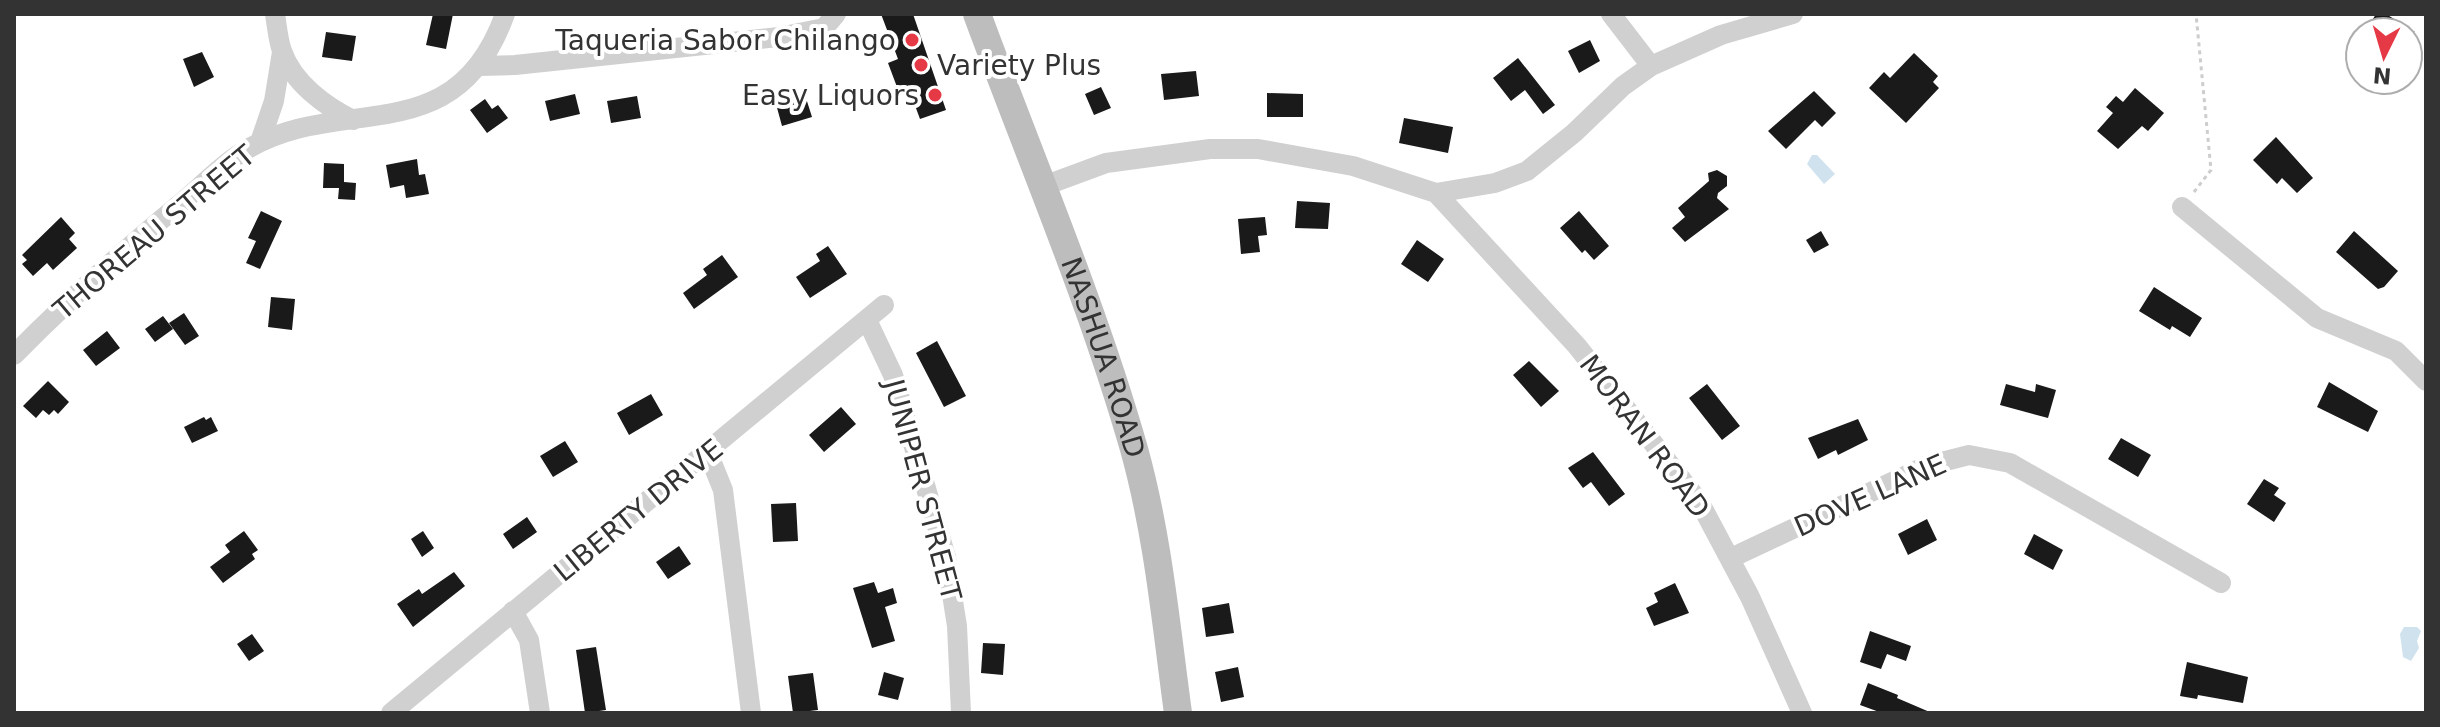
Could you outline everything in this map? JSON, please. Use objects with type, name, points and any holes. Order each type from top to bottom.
[{"type":"main road","name":"NASHUA ROAD","points":[[977,14],[1134,451],[1156,553],[1178,713]]},
{"type":"street","points":[[260,142],[274,101],[282,52],[275,14]]},
{"type":"street","points":[[505,14],[480,66],[779,37],[824,28],[835,16]]},
{"type":"street","points":[[1611,14],[1651,66]]},
{"type":"street","points":[[1041,187],[1106,163],[1210,149],[1258,149],[1353,166],[1436,193],[1495,183],[1527,171],[1574,133],[1623,86],[1651,66],[1721,35],[1793,14]]},
{"type":"street","points":[[282,52],[317,98],[353,120]]},
{"type":"street","name":"THOREAU STREET","points":[[14,355],[90,279],[223,167],[260,142],[279,135],[405,112],[427,104],[465,81],[480,66]]},
{"type":"street","name":"MORAN ROAD","points":[[1436,193],[1577,346],[1700,503],[1731,558],[1802,713]]},
{"type":"street","points":[[2182,207],[2317,318],[2396,351],[2426,381]]},
{"type":"street","name":"LIBERTY DRIVE","points":[[391,713],[884,305]]},
{"type":"street","name":"JUNIPER STREET","points":[[867,320],[893,375],[946,557],[957,626],[961,713]]},
{"type":"street","points":[[708,453],[723,490],[751,713]]},
{"type":"street","name":"DOVE LANE","points":[[1731,558],[1926,466],[1957,456],[1981,455],[2023,468],[2221,583]]},
{"type":"street","points":[[513,611],[529,640],[540,713]]},
{"type":"path","points":[[2182,207],[2211,170],[2196,14]]},
{"type":"water","points":[[1812,155],[1817,155],[1835,174],[1824,184],[1807,164]]},
{"type":"water","points":[[2404,627],[2417,627],[2421,631],[2417,641],[2419,648],[2411,661],[2403,657],[2400,634]]},
{"type":"building","points":[[433,14],[453,14],[446,49],[426,45]]},
{"type":"building","points":[[881,14],[913,14],[946,110],[920,119],[910,92],[900,95],[888,63],[898,59]]},
{"type":"building","points":[[326,32],[356,36],[352,61],[322,57]]},
{"type":"building","points":[[1590,40],[1600,61],[1579,73],[1568,51]]},
{"type":"building","points":[[202,52],[214,77],[194,87],[183,59]]},
{"type":"building","points":[[1914,53],[1938,76],[1933,82],[1939,88],[1906,123],[1869,88],[1884,72],[1890,78]]},
{"type":"building","points":[[1518,58],[1555,105],[1543,114],[1525,90],[1511,101],[1493,78]]},
{"type":"building","points":[[1196,71],[1199,96],[1164,100],[1161,74]]},
{"type":"building","points":[[1101,87],[1111,108],[1094,115],[1085,94]]},
{"type":"building","points":[[2135,88],[2164,113],[2148,131],[2142,126],[2118,149],[2097,131],[2113,113],[2106,107],[2116,96],[2123,102]]},
{"type":"building","points":[[1814,91],[1836,113],[1822,127],[1815,120],[1786,149],[1768,131]]},
{"type":"building","points":[[1267,93],[1303,94],[1303,117],[1267,117]]},
{"type":"building","points":[[575,94],[580,114],[550,121],[545,101]]},
{"type":"building","points":[[805,95],[812,117],[782,126],[776,104]]},
{"type":"building","points":[[637,96],[641,118],[611,123],[607,101]]},
{"type":"building","points":[[485,99],[492,109],[498,105],[508,118],[487,133],[470,110]]},
{"type":"building","points":[[1404,118],[1453,127],[1448,153],[1399,143]]},
{"type":"building","points":[[2276,137],[2313,178],[2297,193],[2282,178],[2277,184],[2253,160]]},
{"type":"building","points":[[417,159],[419,175],[425,174],[429,194],[406,198],[404,185],[390,188],[386,165]]},
{"type":"building","points":[[324,163],[344,164],[344,182],[356,183],[355,200],[338,199],[339,188],[323,188]]},
{"type":"building","points":[[1717,170],[1727,176],[1727,186],[1718,193],[1717,198],[1729,209],[1685,242],[1672,228],[1685,217],[1678,208],[1709,181],[1708,173]]},
{"type":"building","points":[[1297,201],[1330,203],[1328,229],[1295,228]]},
{"type":"building","points":[[261,211],[282,221],[260,269],[246,263],[256,241],[248,238]]},
{"type":"building","points":[[1579,211],[1609,246],[1594,260],[1585,250],[1582,253],[1560,228]]},
{"type":"building","points":[[61,217],[75,233],[69,239],[77,248],[53,270],[47,263],[33,276],[22,264],[27,260],[22,255]]},
{"type":"building","points":[[1265,217],[1267,235],[1258,236],[1260,252],[1241,254],[1238,219]]},
{"type":"building","points":[[1821,231],[1829,245],[1814,253],[1806,240]]},
{"type":"building","points":[[2354,231],[2398,271],[2384,287],[2378,289],[2336,252]]},
{"type":"building","points":[[1417,240],[1444,259],[1428,282],[1401,264]]},
{"type":"building","points":[[828,246],[847,274],[810,298],[796,277],[820,261],[816,254]]},
{"type":"building","points":[[722,255],[738,277],[694,309],[683,293],[707,275],[703,269]]},
{"type":"building","points":[[2154,287],[2202,318],[2190,337],[2172,326],[2170,330],[2139,311]]},
{"type":"building","points":[[271,297],[295,299],[292,330],[268,327]]},
{"type":"building","points":[[184,313],[199,336],[185,345],[169,323]]},
{"type":"building","points":[[163,316],[173,329],[155,342],[145,329]]},
{"type":"building","points":[[107,331],[120,348],[96,366],[83,350]]},
{"type":"building","points":[[937,341],[966,396],[944,407],[916,353]]},
{"type":"building","points":[[1529,361],[1559,391],[1541,407],[1513,375]]},
{"type":"building","points":[[48,381],[69,402],[58,414],[54,410],[49,415],[43,410],[36,418],[23,406]]},
{"type":"building","points":[[2329,382],[2378,411],[2368,432],[2317,407]]},
{"type":"building","points":[[1707,384],[1740,426],[1722,440],[1689,398]]},
{"type":"building","points":[[2006,384],[2035,392],[2036,384],[2056,390],[2048,418],[2000,405]]},
{"type":"building","points":[[651,394],[663,415],[629,435],[617,413]]},
{"type":"building","points":[[841,407],[856,424],[824,452],[809,435]]},
{"type":"building","points":[[204,417],[206,420],[211,417],[218,431],[192,443],[184,427]]},
{"type":"building","points":[[1858,419],[1868,440],[1838,455],[1836,450],[1818,459],[1808,438]]},
{"type":"building","points":[[2121,438],[2151,455],[2138,477],[2108,459]]},
{"type":"building","points":[[565,441],[578,462],[553,477],[540,456]]},
{"type":"building","points":[[1593,452],[1625,494],[1609,506],[1591,482],[1583,488],[1568,468]]},
{"type":"building","points":[[2264,479],[2279,488],[2274,495],[2286,503],[2274,522],[2247,504]]},
{"type":"building","points":[[796,503],[798,541],[773,542],[771,504]]},
{"type":"building","points":[[527,517],[537,532],[513,549],[503,534]]},
{"type":"building","points":[[1927,519],[1937,540],[1908,555],[1898,534]]},
{"type":"building","points":[[244,531],[258,550],[252,554],[255,559],[223,583],[210,567],[230,552],[225,545]]},
{"type":"building","points":[[423,531],[434,548],[422,557],[411,539]]},
{"type":"building","points":[[2034,534],[2063,550],[2053,570],[2024,554]]},
{"type":"building","points":[[679,546],[691,564],[668,579],[656,562]]},
{"type":"building","points":[[454,572],[465,586],[413,627],[397,604],[419,589],[422,594]]},
{"type":"building","points":[[874,582],[878,593],[893,588],[897,603],[885,607],[895,641],[872,648],[853,588]]},
{"type":"building","points":[[1675,583],[1689,613],[1654,626],[1646,608],[1658,602],[1654,593]]},
{"type":"building","points":[[1229,603],[1234,633],[1206,637],[1202,608]]},
{"type":"building","points":[[1870,631],[1911,646],[1906,661],[1887,654],[1881,669],[1860,662]]},
{"type":"building","points":[[252,634],[264,651],[249,661],[237,644]]},
{"type":"building","points":[[983,643],[1005,644],[1003,675],[981,673]]},
{"type":"building","points":[[596,647],[606,710],[585,713],[576,650]]},
{"type":"building","points":[[2187,662],[2248,677],[2243,703],[2198,695],[2197,699],[2180,696]]},
{"type":"building","points":[[1238,667],[1244,697],[1221,702],[1215,672]]},
{"type":"building","points":[[884,672],[904,678],[898,700],[878,695]]},
{"type":"building","points":[[813,673],[818,710],[793,713],[788,676]]},
{"type":"building","points":[[1868,683],[1932,713],[1882,713],[1860,705]]},
{"type":"place","name":"Taqueria Sabor Chilango","points":[[912,40]]},
{"type":"place","name":"Variety Plus","points":[[921,65]]},
{"type":"place","name":"Easy Liquors","points":[[935,95]]}]
